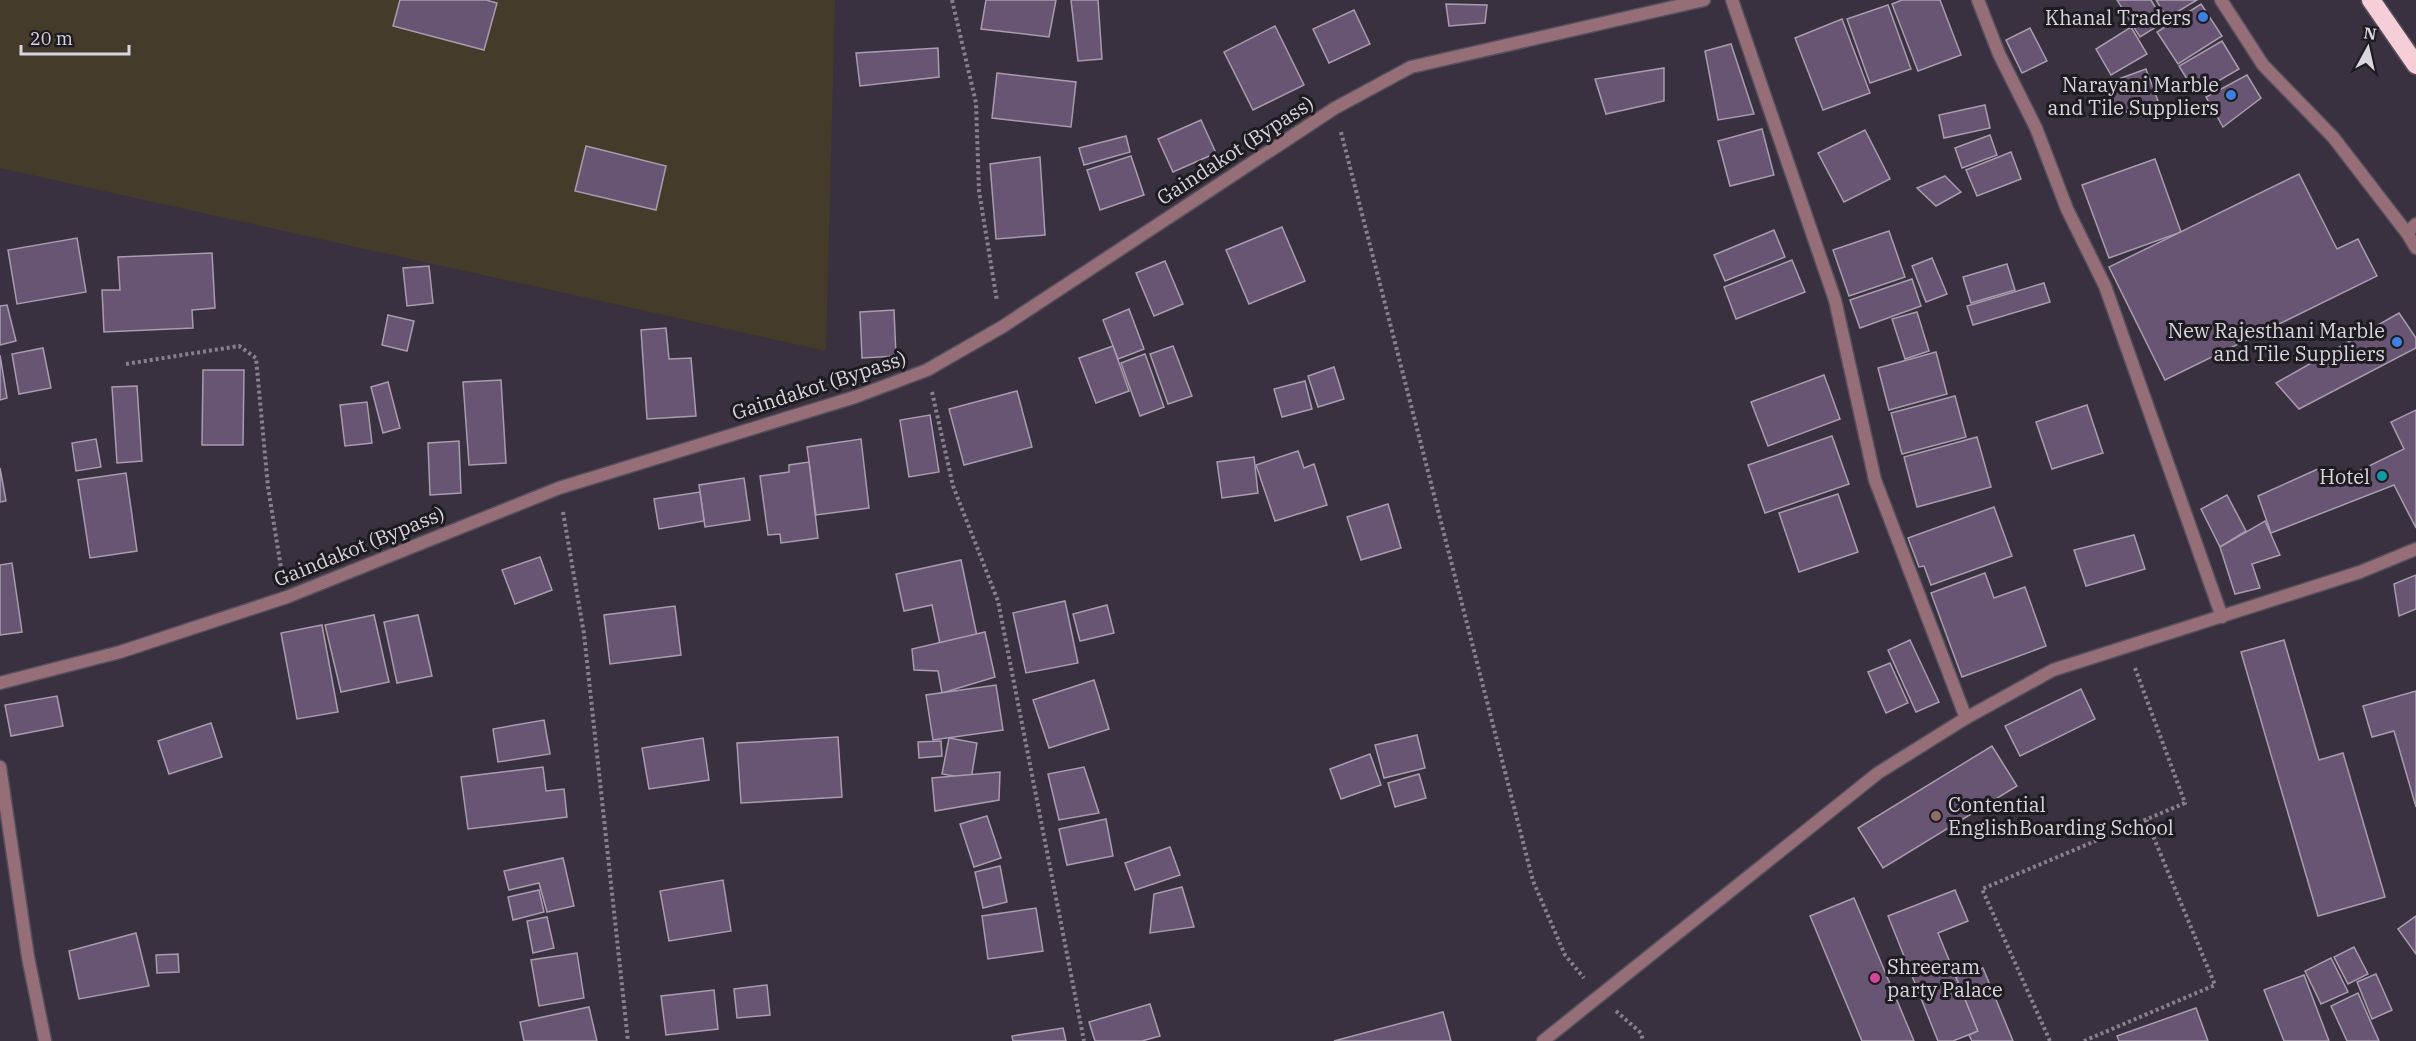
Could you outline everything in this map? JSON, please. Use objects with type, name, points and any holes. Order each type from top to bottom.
[{"type":"highway","points":[[2371,0],[2416,65]]},
{"type":"street","name":"Gaindakot (Bypass)","points":[[0,683],[120,652],[287,597],[559,488],[855,398],[927,370],[1002,327],[1335,108],[1411,67],[1704,0]]},
{"type":"street","points":[[1732,0],[1835,300],[1875,480],[1966,718]]},
{"type":"street","points":[[1978,0],[1999,54],[2036,128],[2067,209],[2105,286],[2222,617]]},
{"type":"street","points":[[2221,0],[2263,65],[2333,137],[2411,229],[2416,248]]},
{"type":"street","points":[[1543,1041],[1878,773],[1966,718],[2053,670],[2360,572],[2416,549]]},
{"type":"street","points":[[0,767],[28,957],[45,1041]]},
{"type":"path","points":[[952,0],[976,103],[980,191],[990,272],[1002,327]]},
{"type":"path","points":[[1335,108],[1533,881],[1565,954],[1598,996],[1641,1033],[1644,1041]]},
{"type":"path","points":[[126,364],[238,346],[256,358],[268,487],[287,597]]},
{"type":"path","points":[[927,370],[953,486],[998,601],[1084,1041]]},
{"type":"path","points":[[559,488],[584,634],[628,1041]]},
{"type":"path","points":[[2050,1041],[1982,889],[2185,802],[2127,647]]},
{"type":"path","points":[[2084,1041],[2215,985],[2146,819]]},
{"type":"shaded area","points":[[0,0],[835,0],[826,351],[0,168]]},
{"type":"building","points":[[400,0],[486,0],[497,3],[484,50],[393,26]]},
{"type":"building","points":[[986,0],[1056,0],[1049,37],[981,29]]},
{"type":"building","points":[[1071,0],[1098,0],[1102,59],[1078,61]]},
{"type":"building","points":[[1902,0],[1940,0],[1961,55],[1918,71],[1892,4]]},
{"type":"building","points":[[2117,0],[2151,0],[2164,22],[2140,37]]},
{"type":"building","points":[[2156,0],[2197,0],[2167,18]]},
{"type":"building","points":[[1446,4],[1487,5],[1485,23],[1449,26]]},
{"type":"building","points":[[2201,4],[2222,36],[2178,64],[2157,32]]},
{"type":"building","points":[[1888,5],[1911,69],[1870,83],[1847,19]]},
{"type":"building","points":[[1354,10],[1370,44],[1329,63],[1313,29]]},
{"type":"building","points":[[1842,19],[1870,93],[1823,110],[1795,38]]},
{"type":"building","points":[[1275,26],[1304,85],[1253,110],[1224,52]]},
{"type":"building","points":[[2131,27],[2147,54],[2111,75],[2096,49]]},
{"type":"building","points":[[2030,28],[2047,61],[2022,73],[2006,40]]},
{"type":"building","points":[[2222,41],[2239,69],[2196,94],[2179,66]]},
{"type":"building","points":[[1731,44],[1754,114],[1718,120],[1705,51]]},
{"type":"building","points":[[938,48],[939,77],[860,86],[856,53]]},
{"type":"building","points":[[1664,68],[1664,101],[1606,114],[1595,79]]},
{"type":"building","points":[[2146,69],[2158,101],[2117,115],[2105,84]]},
{"type":"building","points":[[997,73],[1076,82],[1071,127],[992,118]]},
{"type":"building","points":[[2247,75],[2261,98],[2223,127],[2206,97]]},
{"type":"building","points":[[1985,105],[1990,128],[1944,138],[1939,115]]},
{"type":"building","points":[[1201,120],[1216,153],[1173,172],[1158,139]]},
{"type":"building","points":[[1762,129],[1774,175],[1730,186],[1718,141]]},
{"type":"building","points":[[1865,130],[1890,179],[1844,202],[1818,153]]},
{"type":"building","points":[[1990,135],[1997,155],[1962,168],[1955,148]]},
{"type":"building","points":[[1126,136],[1130,152],[1084,165],[1079,148]]},
{"type":"building","points":[[586,146],[666,166],[656,210],[575,191]]},
{"type":"building","points":[[2011,152],[2021,179],[1977,196],[1966,170]]},
{"type":"building","points":[[1131,156],[1144,195],[1100,210],[1087,170]]},
{"type":"building","points":[[1040,157],[1045,235],[996,239],[990,164]]},
{"type":"building","points":[[2155,159],[2181,232],[2109,258],[2082,185]]},
{"type":"building","points":[[2299,174],[2337,249],[2358,239],[2377,276],[2165,380],[2109,267]]},
{"type":"building","points":[[1945,176],[1961,192],[1936,206],[1917,188]]},
{"type":"building","points":[[1282,227],[1305,281],[1249,304],[1226,250]]},
{"type":"building","points":[[1774,230],[1785,257],[1725,281],[1714,255]]},
{"type":"building","points":[[1889,231],[1905,277],[1849,296],[1833,250]]},
{"type":"building","points":[[77,238],[86,292],[17,304],[8,250]]},
{"type":"building","points":[[212,253],[215,308],[192,310],[193,328],[104,332],[102,290],[120,290],[118,257]]},
{"type":"building","points":[[1932,258],[1947,294],[1926,302],[1912,266]]},
{"type":"building","points":[[1792,260],[1805,292],[1736,319],[1724,287]]},
{"type":"building","points":[[1165,261],[1183,304],[1154,316],[1136,273]]},
{"type":"building","points":[[2007,264],[2015,290],[1971,303],[1963,277]]},
{"type":"building","points":[[429,266],[433,303],[407,306],[403,268]]},
{"type":"building","points":[[1912,279],[1921,306],[1860,328],[1850,300]]},
{"type":"building","points":[[2044,283],[2050,302],[1973,325],[1967,306]]},
{"type":"building","points":[[7,305],[16,341],[0,345],[0,306]]},
{"type":"building","points":[[1129,309],[1144,349],[1118,359],[1103,320]]},
{"type":"building","points":[[894,310],[896,356],[862,358],[860,312]]},
{"type":"building","points":[[1917,312],[1929,351],[1905,359],[1892,319]]},
{"type":"building","points":[[2399,313],[2416,338],[2416,348],[2299,409],[2276,383]]},
{"type":"building","points":[[388,315],[414,321],[407,351],[382,345]]},
{"type":"building","points":[[666,328],[669,359],[691,358],[696,416],[647,419],[641,330]]},
{"type":"building","points":[[1113,346],[1129,391],[1096,403],[1079,358]]},
{"type":"building","points":[[1173,346],[1192,396],[1168,404],[1150,354]]},
{"type":"building","points":[[43,348],[51,388],[19,394],[12,354]]},
{"type":"building","points":[[1936,352],[1947,394],[1889,410],[1878,368]]},
{"type":"building","points":[[1145,354],[1164,407],[1140,416],[1121,363]]},
{"type":"building","points":[[0,355],[7,398],[0,400]]},
{"type":"building","points":[[1334,367],[1344,399],[1318,407],[1308,376]]},
{"type":"building","points":[[203,370],[244,370],[243,445],[202,445]]},
{"type":"building","points":[[1824,375],[1840,419],[1768,446],[1751,402]]},
{"type":"building","points":[[501,380],[506,463],[469,465],[463,382]]},
{"type":"building","points":[[1305,381],[1312,409],[1282,417],[1274,389]]},
{"type":"building","points":[[388,382],[400,428],[383,433],[371,387]]},
{"type":"building","points":[[137,386],[142,461],[117,463],[112,387]]},
{"type":"building","points":[[1017,391],[1032,447],[964,465],[949,409]]},
{"type":"building","points":[[1955,396],[1966,437],[1902,454],[1891,413]]},
{"type":"building","points":[[367,402],[372,443],[345,446],[340,405]]},
{"type":"building","points":[[2087,405],[2103,453],[2052,469],[2036,422]]},
{"type":"building","name":"Hotel","points":[[2416,410],[2416,528],[2394,485],[2271,533],[2258,496],[2320,468],[2328,486],[2404,449],[2391,422]]},
{"type":"building","points":[[930,415],[939,472],[909,477],[900,420]]},
{"type":"building","points":[[1832,436],[1849,484],[1765,513],[1748,465]]},
{"type":"building","points":[[1977,437],[1991,487],[1917,507],[1904,457]]},
{"type":"building","points":[[96,439],[101,467],[76,471],[72,443]]},
{"type":"building","points":[[861,439],[869,508],[816,515],[807,447]]},
{"type":"building","points":[[459,441],[461,493],[430,495],[428,443]]},
{"type":"building","points":[[1298,451],[1304,468],[1314,464],[1327,505],[1275,521],[1256,465]]},
{"type":"building","points":[[1254,457],[1258,493],[1222,498],[1217,462]]},
{"type":"building","points":[[809,462],[818,538],[781,543],[780,534],[768,535],[760,476],[789,472],[789,465]]},
{"type":"building","points":[[0,468],[6,501],[0,502]]},
{"type":"building","points":[[126,473],[137,551],[90,558],[78,480]]},
{"type":"building","points":[[744,478],[750,520],[705,527],[699,485]]},
{"type":"building","points":[[700,492],[704,521],[659,529],[654,499]]},
{"type":"building","points":[[1838,494],[1858,552],[1799,572],[1779,513]]},
{"type":"building","points":[[2227,495],[2246,531],[2220,547],[2201,509]]},
{"type":"building","points":[[1388,504],[1401,548],[1361,560],[1347,517]]},
{"type":"building","points":[[1994,507],[2012,556],[1931,585],[1924,566],[1919,567],[1908,538]]},
{"type":"building","points":[[2265,521],[2280,555],[2252,564],[2260,588],[2235,594],[2220,547]]},
{"type":"building","points":[[2134,535],[2145,569],[2086,586],[2074,550]]},
{"type":"building","points":[[540,557],[552,590],[515,604],[502,570]]},
{"type":"building","points":[[961,560],[977,636],[940,644],[932,605],[904,611],[896,574]]},
{"type":"building","points":[[12,563],[22,632],[0,635],[0,565]]},
{"type":"building","points":[[1985,573],[1994,598],[2025,587],[2046,646],[1962,677],[1931,593]]},
{"type":"building","points":[[2416,575],[2416,609],[2399,616],[2394,584]]},
{"type":"building","points":[[1065,601],[1078,663],[1026,673],[1013,613]]},
{"type":"building","points":[[1107,605],[1114,633],[1080,641],[1073,614]]},
{"type":"building","points":[[675,606],[681,655],[610,664],[604,615]]},
{"type":"building","points":[[374,615],[389,682],[341,692],[325,625]]},
{"type":"building","points":[[418,615],[432,676],[397,683],[384,622]]},
{"type":"building","points":[[322,625],[338,712],[297,719],[281,633]]},
{"type":"building","points":[[985,632],[995,677],[942,693],[938,671],[914,670],[912,649]]},
{"type":"building","points":[[1910,640],[1939,702],[1916,712],[1888,650]]},
{"type":"building","points":[[2284,640],[2319,760],[2343,753],[2385,897],[2318,916],[2241,652]]},
{"type":"building","points":[[1890,663],[1908,703],[1886,713],[1868,672]]},
{"type":"building","points":[[1094,680],[1109,729],[1049,748],[1033,700]]},
{"type":"building","points":[[996,685],[1003,730],[933,740],[926,695]]},
{"type":"building","points":[[2081,689],[2095,719],[2020,756],[2005,726]]},
{"type":"building","points":[[2416,691],[2416,807],[2394,731],[2372,737],[2363,706]]},
{"type":"building","points":[[57,696],[63,726],[11,736],[5,705]]},
{"type":"building","points":[[544,720],[550,754],[498,762],[493,729]]},
{"type":"building","points":[[211,723],[222,757],[169,774],[158,741]]},
{"type":"building","points":[[1417,735],[1425,768],[1384,778],[1375,745]]},
{"type":"building","points":[[838,737],[842,797],[741,803],[737,743]]},
{"type":"building","points":[[703,738],[709,780],[649,789],[642,748]]},
{"type":"building","points":[[949,738],[977,743],[971,779],[942,774]]},
{"type":"building","points":[[941,741],[942,756],[919,758],[918,742]]},
{"type":"building","points":[[1992,746],[2017,786],[1883,868],[1858,828]]},
{"type":"building","points":[[1370,754],[1381,785],[1341,799],[1330,769]]},
{"type":"building","points":[[543,767],[546,791],[564,789],[567,817],[468,829],[461,777]]},
{"type":"building","points":[[1084,767],[1099,813],[1059,820],[1048,774]]},
{"type":"building","points":[[1000,772],[999,800],[935,811],[932,778]]},
{"type":"building","points":[[1419,774],[1426,798],[1395,807],[1388,783]]},
{"type":"building","points":[[987,816],[1001,858],[974,867],[960,824]]},
{"type":"building","points":[[1106,819],[1113,856],[1067,865],[1059,829]]},
{"type":"building","points":[[1170,847],[1180,875],[1135,890],[1125,863]]},
{"type":"building","points":[[563,858],[574,906],[547,912],[539,883],[509,890],[504,871]]},
{"type":"building","points":[[1000,866],[1007,902],[983,908],[975,872]]},
{"type":"building","points":[[723,880],[731,931],[669,941],[660,891]]},
{"type":"building","points":[[1182,887],[1194,927],[1150,933],[1154,894]]},
{"type":"building","points":[[539,890],[544,912],[513,920],[508,897]]},
{"type":"building","points":[[1955,890],[1968,921],[1938,933],[1978,1031],[1953,1041],[1938,1041],[1888,916]]},
{"type":"building","points":[[1854,898],[1914,1041],[1862,1041],[1810,916]]},
{"type":"building","points":[[1036,908],[1043,951],[988,959],[982,916]]},
{"type":"building","points":[[2416,916],[2416,954],[2398,929]]},
{"type":"building","points":[[547,917],[554,948],[533,953],[527,921]]},
{"type":"building","points":[[136,933],[149,986],[79,999],[69,951]]},
{"type":"building","points":[[2354,947],[2368,974],[2348,984],[2334,957]]},
{"type":"building","points":[[577,953],[584,998],[539,1006],[531,960]]},
{"type":"building","points":[[178,954],[179,972],[157,973],[156,955]]},
{"type":"building","points":[[2331,958],[2348,992],[2321,1004],[2305,971]]},
{"type":"building","points":[[1983,968],[2013,1041],[1972,1041],[1969,1035],[1978,1031],[1956,977]]},
{"type":"building","points":[[2376,974],[2392,1010],[2372,1019],[2357,982]]},
{"type":"building","points":[[2304,975],[2329,1041],[2284,1041],[2264,990]]},
{"type":"building","points":[[767,985],[770,1015],[737,1018],[734,989]]},
{"type":"building","points":[[714,990],[718,1029],[666,1035],[661,996]]},
{"type":"building","points":[[2358,993],[2379,1041],[2347,1041],[2331,1006]]},
{"type":"building","points":[[1150,1004],[1160,1036],[1142,1041],[1095,1041],[1089,1022]]},
{"type":"building","points":[[589,1007],[597,1041],[524,1041],[520,1022]]},
{"type":"building","points":[[2196,1008],[2208,1041],[2119,1041],[2117,1036]]},
{"type":"building","points":[[1443,1012],[1451,1041],[1334,1041]]},
{"type":"building","points":[[1063,1028],[1066,1041],[1013,1041],[1012,1036]]},
{"type":"place","name":"Khanal Traders","points":[[2203,17]]},
{"type":"place","name":"Narayani Marble and Tile Suppliers","points":[[2231,95]]},
{"type":"place","name":"New Rajesthani Marble and Tile Suppliers","points":[[2397,342]]},
{"type":"place","name":"Hotel","points":[[2382,476]]},
{"type":"place","name":"Contential EnglishBoarding School","points":[[1936,816]]},
{"type":"place","name":"Shreeram party Palace","points":[[1875,978]]}]
